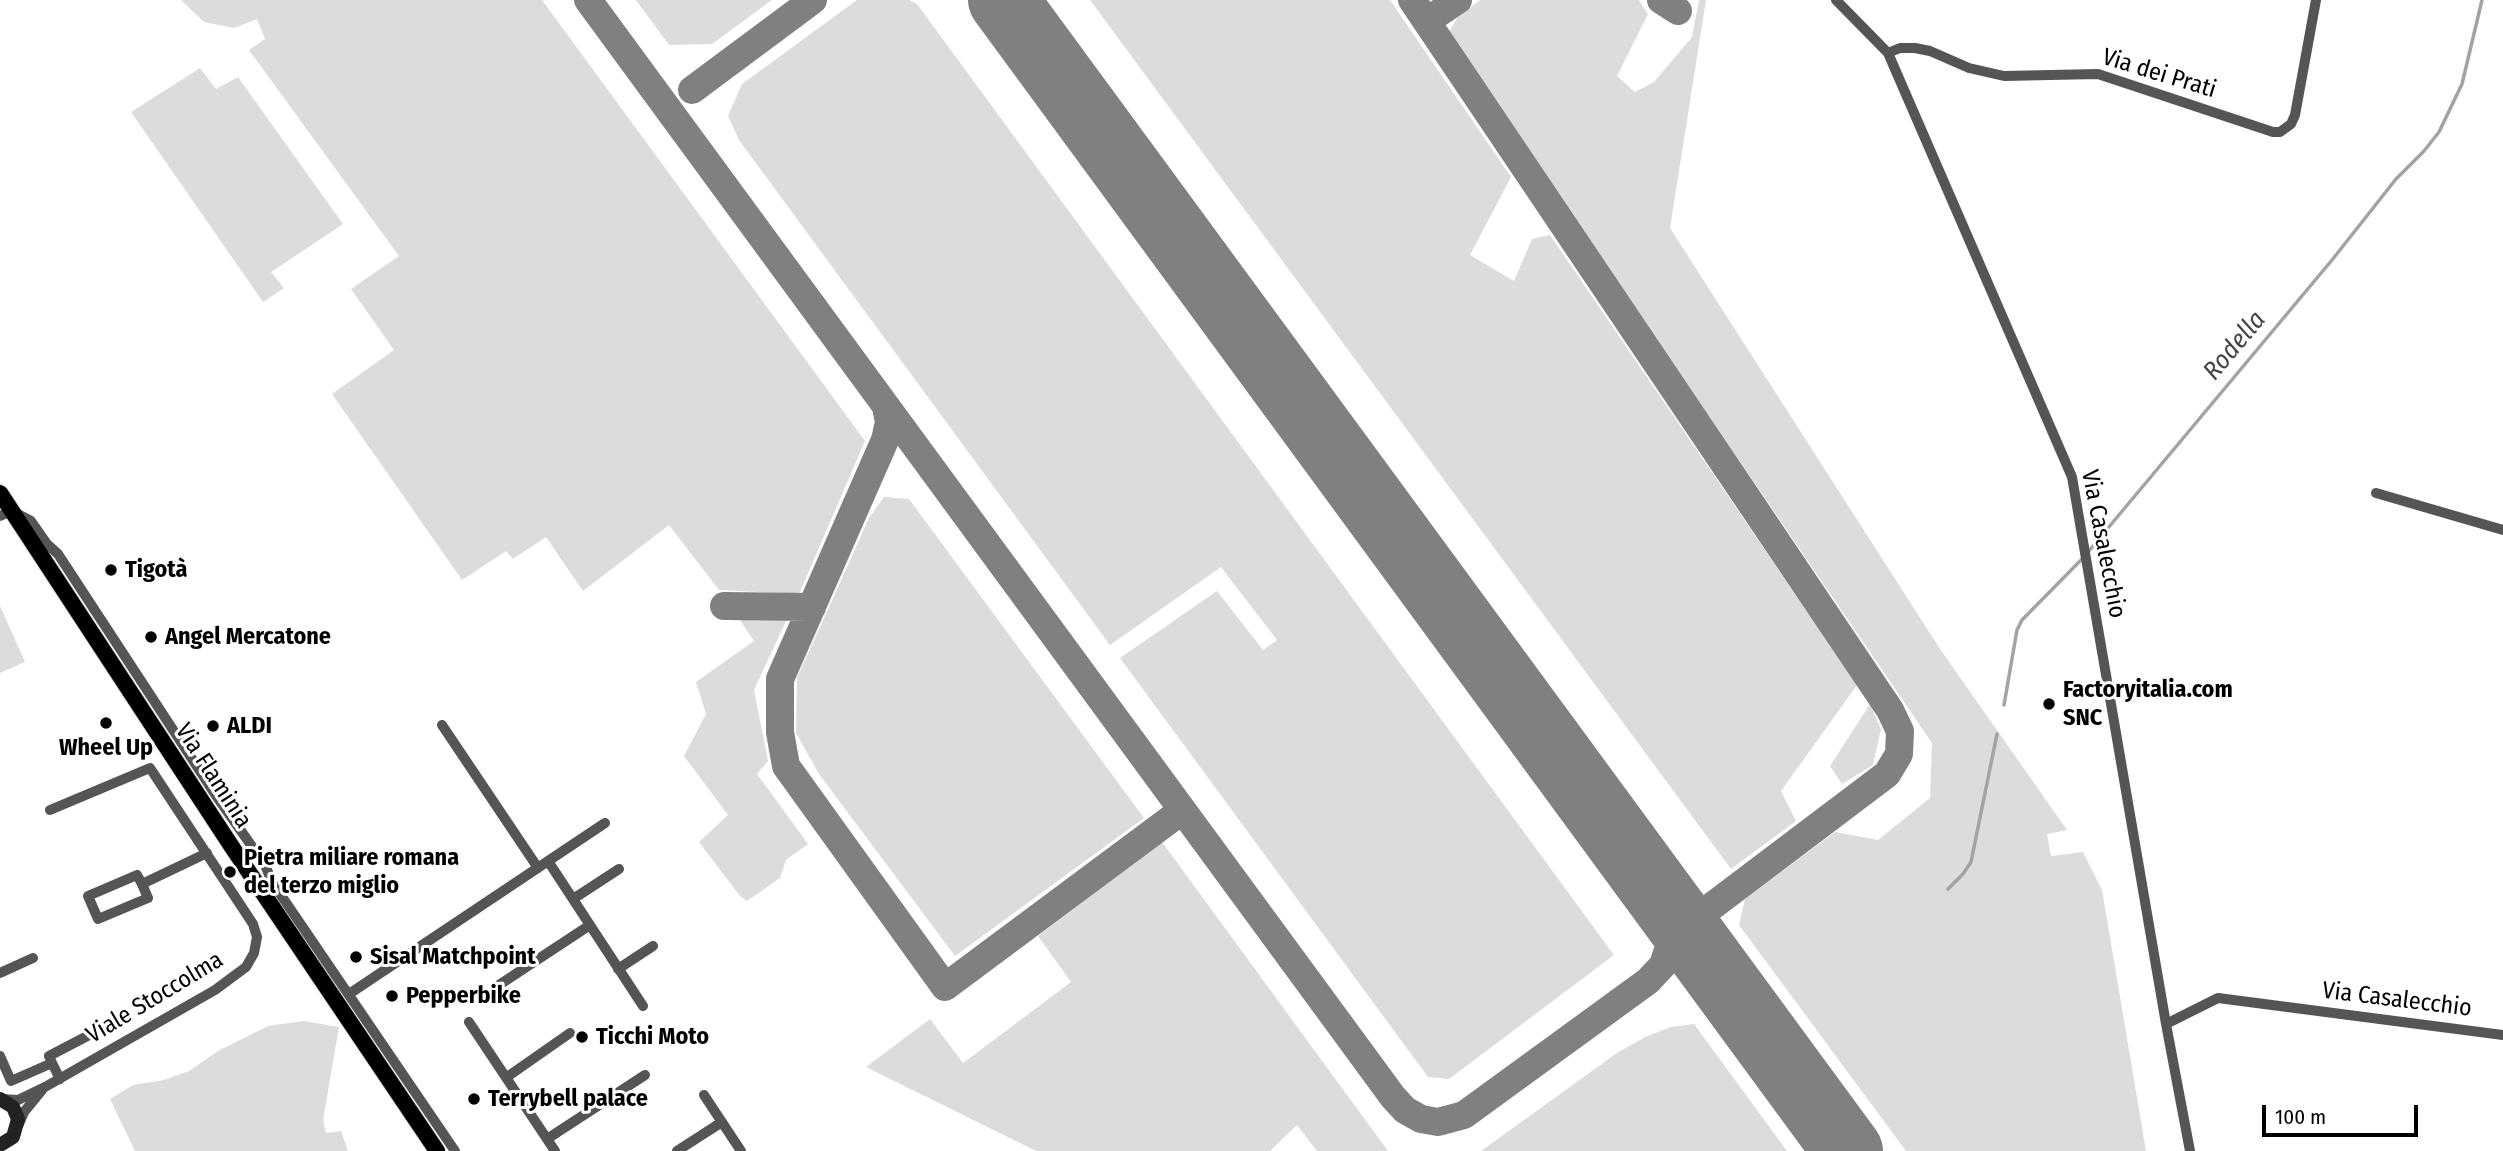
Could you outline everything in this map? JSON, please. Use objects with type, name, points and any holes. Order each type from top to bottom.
[{"type":"main road","name":"Via Flaminia","points":[[0,494],[6,513],[239,843],[436,1151]]},
{"type":"main road","points":[[1,1099],[17,1113],[17,1151]]},
{"type":"main road","points":[[0,1145],[9,1141],[17,1129]]},
{"type":"street","name":"Via Casalecchio","points":[[1836,0],[1888,53],[2072,477],[2190,1151]]},
{"type":"street","name":"Via dei Prati","points":[[1888,53],[1900,48],[1915,48],[1930,51],[1969,68],[2004,76],[2098,74],[2273,132],[2280,132],[2291,124],[2295,115],[2316,0]]},
{"type":"street","points":[[2376,494],[2503,530]]},
{"type":"street","points":[[6,513],[31,522],[58,554],[239,843],[265,865],[272,882],[455,1151]]},
{"type":"street","points":[[442,724],[538,868]]},
{"type":"street","name":"Viale Stoccolma","points":[[1,1099],[18,1100],[45,1087],[215,990],[246,967],[254,953],[257,937],[253,924],[150,768],[50,810]]},
{"type":"street","points":[[349,994],[605,823]]},
{"type":"street","points":[[142,884],[206,853]]},
{"type":"street","points":[[548,861],[643,1006]]},
{"type":"street","points":[[573,899],[619,869]]},
{"type":"street","points":[[137,874],[142,884],[148,898],[99,919],[88,896],[137,874]]},
{"type":"street","points":[[499,985],[590,925]]},
{"type":"street","points":[[618,968],[653,946]]},
{"type":"street","points":[[0,973],[33,958]]},
{"type":"street","name":"Via Casalecchio","points":[[2166,1024],[2218,998],[2503,1035]]},
{"type":"street","points":[[469,1022],[555,1151]]},
{"type":"street","points":[[60,1079],[49,1056],[94,1032]]},
{"type":"street","points":[[506,1077],[570,1033]]},
{"type":"street","points":[[0,1056],[11,1081],[52,1063]]},
{"type":"street","points":[[547,1139],[645,1075]]},
{"type":"street","name":"Viale Stoccolma","points":[[17,1129],[24,1112],[45,1087]]},
{"type":"street","points":[[704,1095],[741,1151]]},
{"type":"street","points":[[677,1151],[722,1122]]},
{"type":"shaded area","points":[[181,0],[542,0],[865,441],[799,594],[719,590],[669,525],[583,591],[546,537],[513,559],[506,551],[462,580],[332,394],[394,350],[351,289],[399,256],[249,50],[265,39],[257,19],[234,28],[204,22]]},
{"type":"shaded area","points":[[636,0],[772,0],[712,44],[669,45]]},
{"type":"shaded area","points":[[857,0],[909,0],[917,4],[1614,955],[1449,1079],[1428,1077],[1120,658],[1217,591],[1263,650],[1277,640],[1221,567],[1110,645],[739,140],[728,116],[742,84]]},
{"type":"shaded area","points":[[1090,0],[1390,0],[1511,177],[1470,255],[1514,281],[1532,239],[1550,235],[1857,685],[1781,791],[1796,821],[1731,869]]},
{"type":"shaded area","points":[[1480,0],[1639,0],[1648,14],[1617,76],[1635,92],[1654,82],[1692,37],[1699,0],[1706,0],[1670,228],[1940,649],[2067,830],[2047,834],[2051,856],[2083,852],[2102,890],[2146,1151],[1906,1151],[1739,925],[1745,899],[1835,832],[1878,840],[1930,798],[1932,743],[1466,60],[1449,32],[1457,18]]},
{"type":"shaded area","points":[[200,68],[216,89],[238,77],[343,224],[271,272],[284,288],[263,302],[131,112]]},
{"type":"shaded area","points":[[884,497],[909,499],[1144,818],[955,956],[819,774],[796,733],[797,678],[869,518]]},
{"type":"shaded area","points":[[0,606],[25,662],[0,673]]},
{"type":"shaded area","points":[[738,617],[787,619],[754,690],[768,761],[757,774],[808,844],[786,860],[780,878],[747,901],[740,896],[699,842],[728,815],[684,756],[706,714],[696,682],[754,641]]},
{"type":"shaded area","points":[[1870,704],[1881,729],[1873,765],[1842,784],[1830,766]]},
{"type":"shaded area","points":[[1162,842],[1388,1151],[1317,1151],[1297,1125],[1270,1151],[1036,1151],[866,1067],[930,1019],[963,1063],[1071,982],[1038,936]]},
{"type":"shaded area","points":[[303,1021],[339,1027],[323,1120],[326,1133],[341,1131],[348,1151],[135,1151],[110,1099],[133,1085],[164,1080],[189,1071],[218,1051],[268,1026]]},
{"type":"shaded area","points":[[1694,1024],[1787,1151],[1481,1151],[1617,1053],[1645,1037],[1671,1027]]},
{"type":"waterway","name":"Rodella","points":[[2088,552],[2332,260],[2396,179],[2439,132],[2462,84],[2482,0]]},
{"type":"waterway","name":"Rodella","points":[[2004,705],[2017,630],[2022,620],[2083,558]]},
{"type":"waterway","name":"Rodella","points":[[1948,889],[1971,862],[1997,734]]},
{"type":"taxiway","points":[[588,0],[1405,1110],[1421,1119],[1438,1122],[1464,1115],[1648,981],[1663,965],[1670,944],[1666,914],[1657,891]]},
{"type":"taxiway","points":[[692,90],[813,0]]},
{"type":"taxiway","points":[[1412,0],[1890,710],[1900,731],[1899,754],[1887,774],[1703,913],[1683,915],[1663,899]]},
{"type":"taxiway","points":[[1427,21],[1458,0]]},
{"type":"taxiway","points":[[1661,0],[1678,11]]},
{"type":"taxiway","points":[[886,407],[889,422],[885,440],[780,679],[780,732],[786,766],[945,987],[1172,818]]},
{"type":"taxiway","points":[[724,606],[812,607]]},
{"type":"runway","points":[[1003,0],[1848,1151]]},
{"type":"place","name":"Tigotà","points":[[111,570]]},
{"type":"place","name":"Angel Mercatone","points":[[151,637]]},
{"type":"place","name":"Factoryitalia.com SNC","points":[[2049,704]]},
{"type":"place","name":"Wheel Up","points":[[106,723]]},
{"type":"place","name":"ALDI","points":[[213,726]]},
{"type":"place","name":"Pietra miliare romana del terzo miglio","points":[[230,872]]},
{"type":"place","name":"Sisal Matchpoint","points":[[356,957]]},
{"type":"place","name":"Pepperbike","points":[[392,996]]},
{"type":"place","name":"Ticchi Moto","points":[[582,1037]]},
{"type":"place","name":"Terrybell palace","points":[[474,1099]]}]
